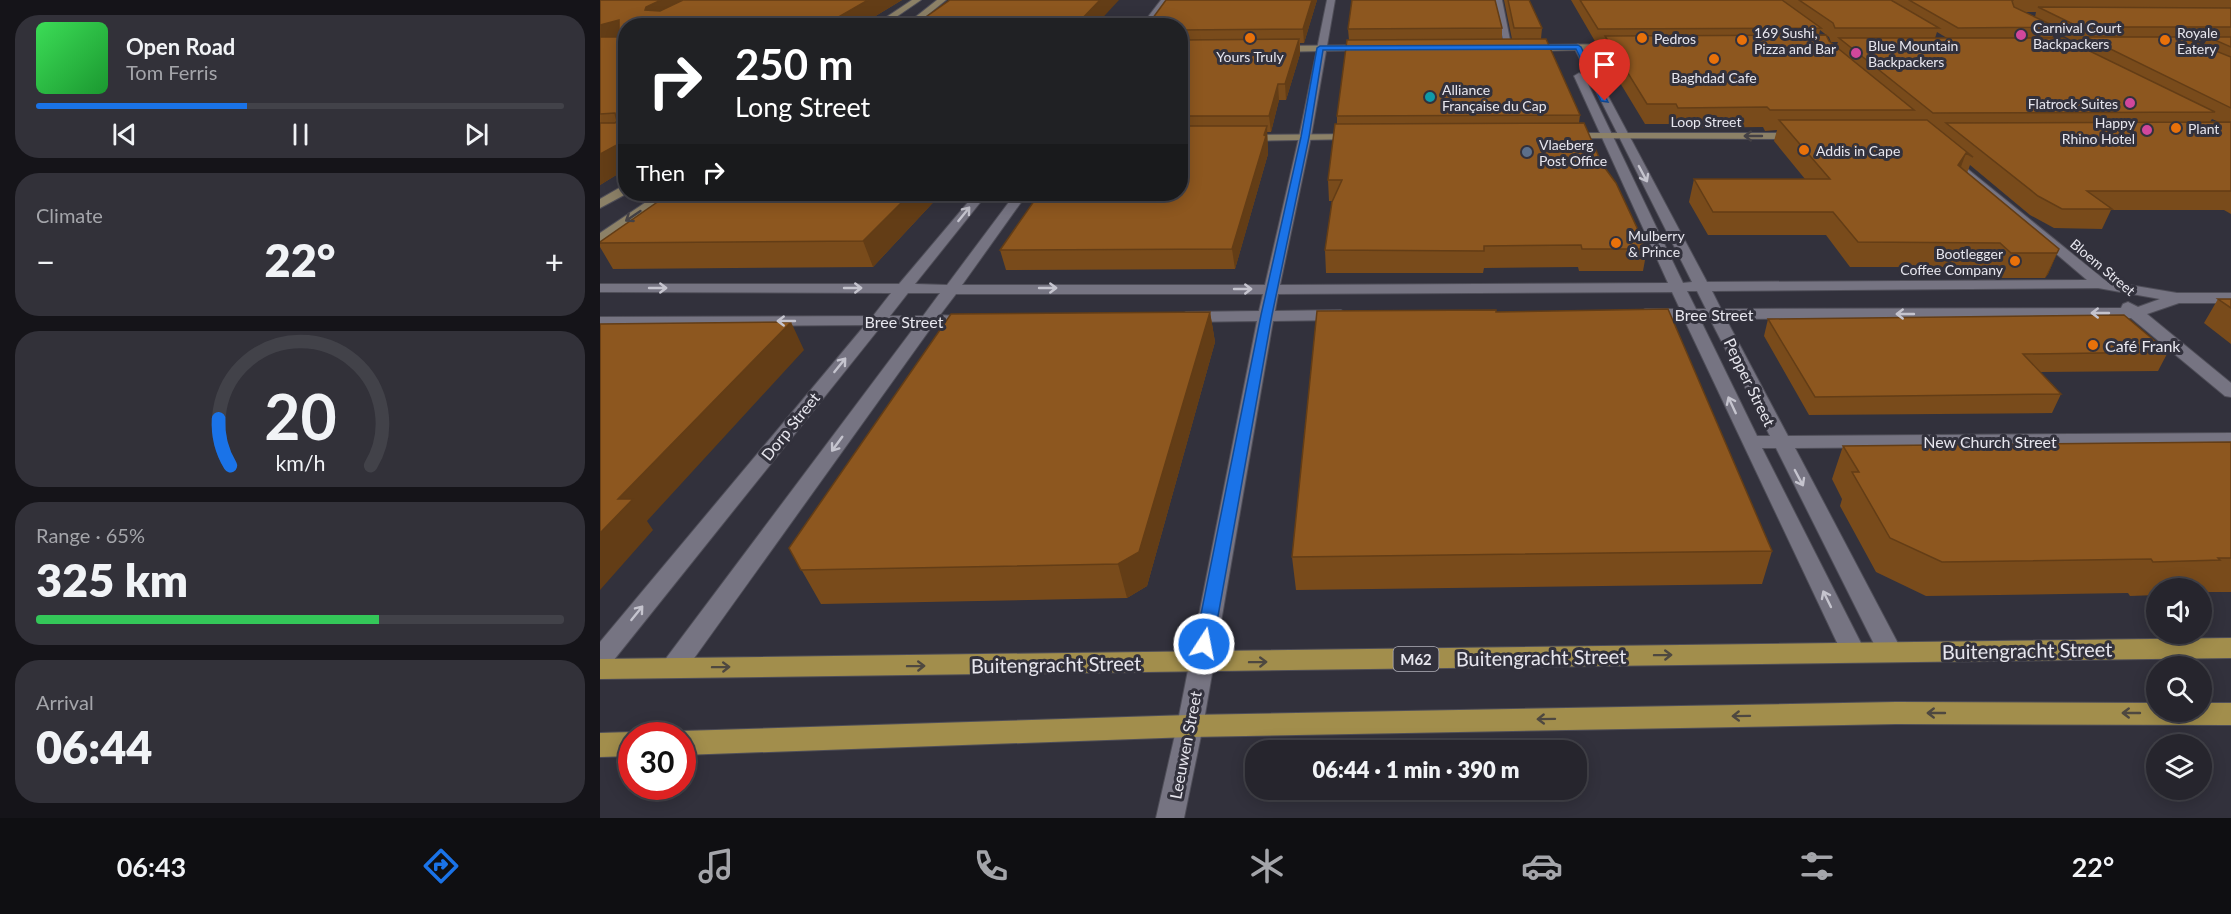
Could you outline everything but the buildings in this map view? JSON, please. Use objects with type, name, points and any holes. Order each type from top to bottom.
[{"type":"main road","name":"Buitengracht Street","points":[[600,669],[1200,663],[1854,651],[2231,648]]},
{"type":"main road","points":[[696,743],[1190,726],[1896,713],[2231,714]]},
{"type":"main road","points":[[600,745],[618,744]]},
{"type":"street","points":[[889,18],[917,0]]},
{"type":"street","points":[[918,18],[942,0]]},
{"type":"street","points":[[1151,18],[1165,0]]},
{"type":"street","name":"Leeuwen Street","points":[[1170,818],[1190,726],[1266,315],[1305,137],[1320,48],[1331,0]]},
{"type":"street","points":[[1497,0],[1509,48]]},
{"type":"street","name":"Pepper Street","points":[[1572,47],[1615,136],[1689,314],[1854,651]]},
{"type":"street","points":[[1497,48],[1637,47]]},
{"type":"street","points":[[1262,49],[1379,48]]},
{"type":"street","name":"Loop Street","points":[[1560,136],[1815,136]]},
{"type":"street","name":"Pepper Street","points":[[1615,136],[1702,286],[1780,442],[1890,651]]},
{"type":"street","points":[[1233,138],[1363,137]]},
{"type":"street","name":"Bloem Street","points":[[1941,150],[2231,392]]},
{"type":"street","points":[[600,204],[618,193]]},
{"type":"street","points":[[600,239],[656,201]]},
{"type":"street","name":"Dorp Street","points":[[600,659],[975,201]]},
{"type":"street","points":[[673,668],[1016,201]]},
{"type":"street","name":"Bree Street","points":[[600,288],[952,287],[1272,290],[2101,285],[2177,298],[2231,298]]},
{"type":"street","name":"Bree Street","points":[[1631,314],[2136,313],[2177,298]]},
{"type":"street","points":[[1173,317],[1360,315]]},
{"type":"street","name":"Bree Street","points":[[600,322],[986,320]]},
{"type":"street","name":"New Church Street","points":[[1750,442],[2231,439]]},
{"type":"place","name":"Carnival Court Backpackers","points":[[2021,35]]},
{"type":"place","name":"Yours Truly","points":[[1250,38]]},
{"type":"place","name":"Pedros","points":[[1642,38]]},
{"type":"place","name":"169 Sushi, Pizza and Bar","points":[[1742,40]]},
{"type":"place","name":"Royale Eatery","points":[[2165,40]]},
{"type":"place","name":"Blue Mountain Backpackers","points":[[1856,53]]},
{"type":"place","name":"Baghdad Cafe","points":[[1714,59]]},
{"type":"place","name":"Alliance Française du Cap","points":[[1430,97]]},
{"type":"place","name":"Flatrock Suites","points":[[2130,103]]},
{"type":"place","name":"Plant","points":[[2176,128]]},
{"type":"place","name":"Happy Rhino Hotel","points":[[2147,130]]},
{"type":"place","name":"Addis in Cape","points":[[1804,150]]},
{"type":"place","name":"Vlaeberg Post Office","points":[[1527,152]]},
{"type":"place","name":"Mulberry & Prince","points":[[1616,243]]},
{"type":"place","name":"Bootlegger Coffee Company","points":[[2015,261]]},
{"type":"place","name":"Café Frank","points":[[2093,345]]},
{"type":"route","points":[[1204,644],[1266,315],[1305,137],[1320,48],[1578,47],[1605,101]]}]
